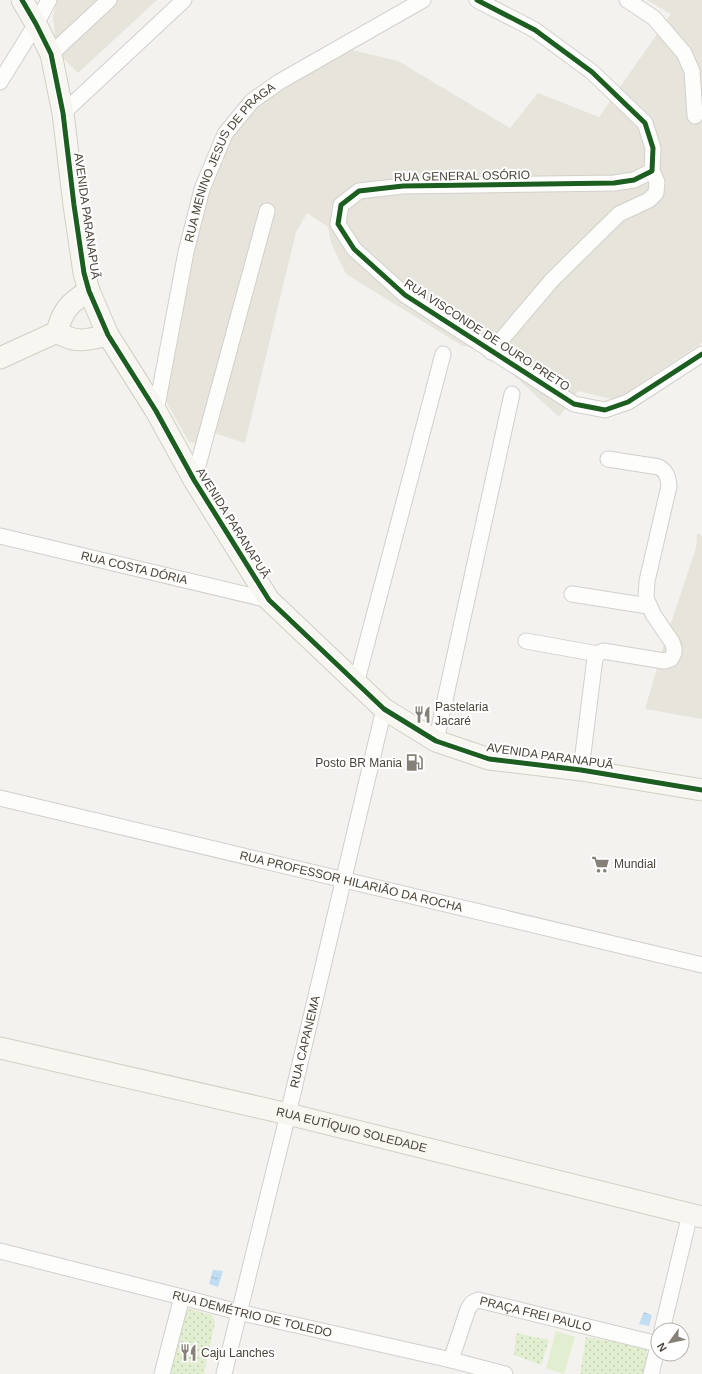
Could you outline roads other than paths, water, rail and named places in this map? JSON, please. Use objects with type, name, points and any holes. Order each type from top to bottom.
[{"type":"street","name":"AVENIDA PARANAPUÃ","points":[[22,0],[51,54],[63,113],[74,205],[88,291],[108,336],[156,411],[194,480],[269,600],[384,709],[436,741],[489,759],[581,770],[702,790]]},
{"type":"street","points":[[0,82],[49,0]]},
{"type":"street","points":[[51,54],[109,0]]},
{"type":"street","points":[[63,113],[184,0]]},
{"type":"street","name":"RUA MENINO JESUS DE PRAGA","points":[[156,411],[186,252],[202,189],[225,134],[252,101],[279,82],[424,0]]},
{"type":"street","points":[[477,0],[534,30],[592,72],[645,123],[653,148],[652,171],[657,182],[656,193],[649,200],[619,214],[552,280],[492,352]]},
{"type":"street","points":[[628,0],[654,18],[684,52],[692,71],[695,116]]},
{"type":"street","name":"RUA GENERAL OSÓRIO","points":[[354,249],[338,224],[340,205],[359,191],[403,186],[614,183],[634,180],[652,171]]},
{"type":"street","points":[[194,480],[267,211]]},
{"type":"street","name":"RUA VISCONDE DE OURO PRETO","points":[[354,249],[405,295],[574,404],[605,410],[628,402],[702,354]]},
{"type":"street","points":[[0,358],[56,332],[62,315],[67,308],[88,291]]},
{"type":"street","points":[[56,332],[66,338],[77,341],[108,336]]},
{"type":"street","points":[[356,684],[442,354]]},
{"type":"street","points":[[436,741],[512,394]]},
{"type":"street","points":[[581,770],[595,658],[598,654],[603,651],[664,661],[671,659],[674,653],[672,642],[648,606],[646,598],[647,581],[669,486],[668,478],[665,471],[659,467],[608,459]]},
{"type":"street","name":"RUA COSTA DÓRIA","points":[[0,536],[269,600]]},
{"type":"street","points":[[572,594],[648,606]]},
{"type":"street","points":[[526,640],[598,654]]},
{"type":"street","name":"RUA CAPANEMA","points":[[224,1374],[238,1312],[288,1114],[384,709]]},
{"type":"street","name":"RUA PROFESSOR HILARIÃO DA ROCHA","points":[[0,798],[702,965]]},
{"type":"street","name":"RUA EUTÍQUIO SOLEDADE","points":[[0,1048],[288,1114],[696,1216]]},
{"type":"street","points":[[664,1322],[696,1216]]},
{"type":"street","name":"RUA DEMÉTRIO DE TOLEDO","points":[[0,1251],[238,1312],[451,1360],[505,1374]]},
{"type":"street","points":[[162,1374],[182,1297]]},
{"type":"street","name":"PRAÇA FREI PAULO","points":[[451,1360],[468,1309],[472,1303],[478,1300],[650,1343]]},
{"type":"street","points":[[651,1374],[654,1362]]},
{"type":"water","points":[[213,1270],[223,1271],[218,1287],[209,1284]]},
{"type":"water","points":[[644,1312],[652,1315],[649,1326],[639,1324]]},
{"type":"place","name":"Pastelaria Jacaré","points":[[422,714]]},
{"type":"place","name":"Posto BR Mania","points":[[415,763]]},
{"type":"place","name":"Mundial","points":[[601,864]]},
{"type":"place","name":"Caju Lanches","points":[[188,1353]]}]
